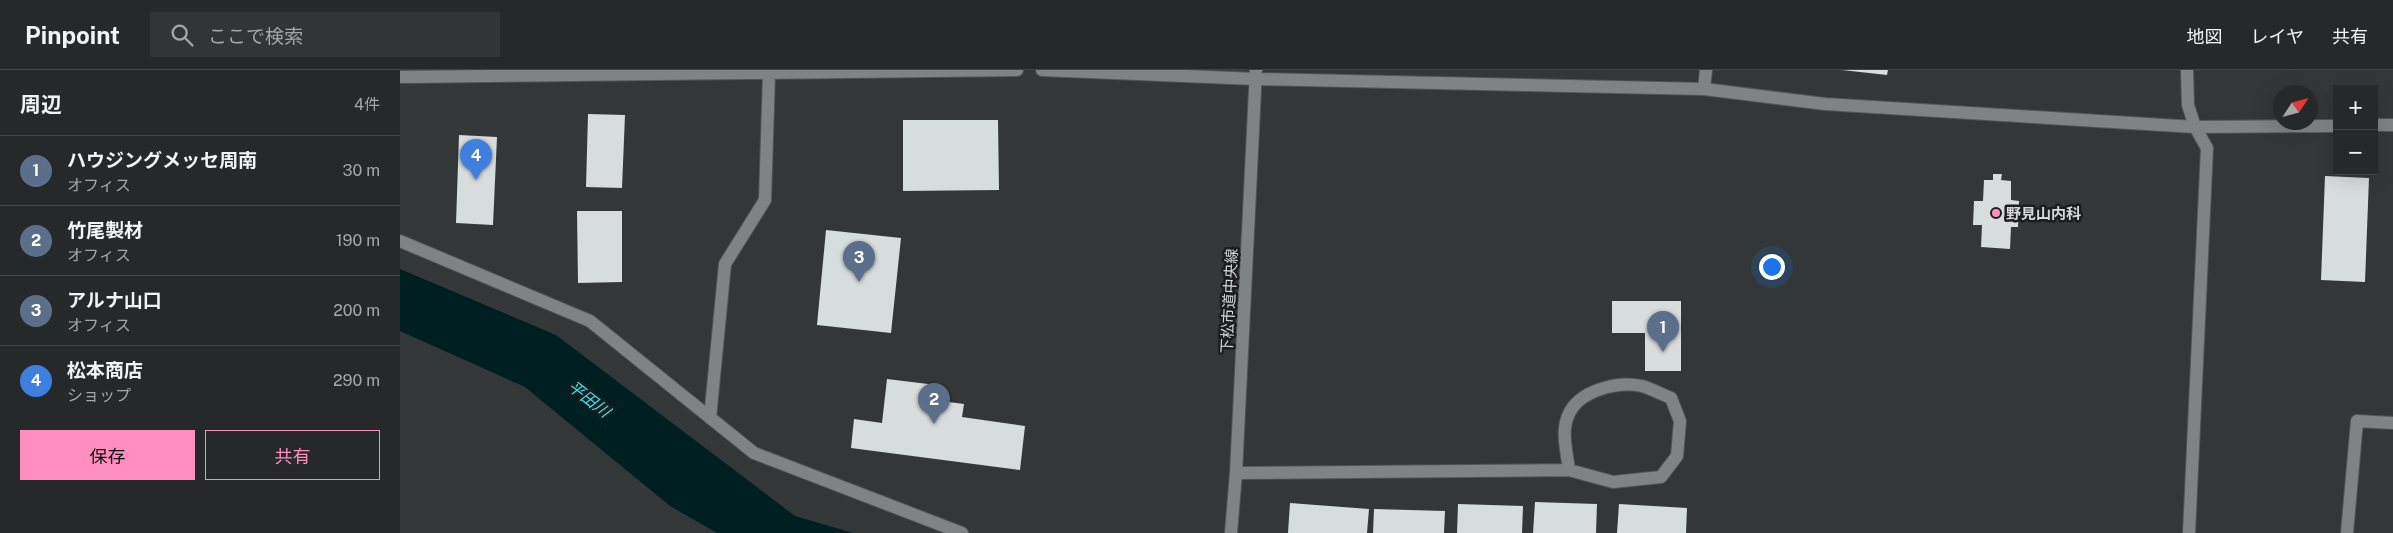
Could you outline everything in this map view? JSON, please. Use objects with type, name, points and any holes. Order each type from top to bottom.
[{"type":"street","points":[[400,77],[1017,70]]},
{"type":"street","points":[[1042,70],[1704,89],[1825,104],[2195,127],[2333,126]]},
{"type":"street","points":[[1704,89],[1706,70]]},
{"type":"street","points":[[2187,70],[2188,105],[2195,127],[2207,148],[2189,533]]},
{"type":"street","points":[[710,418],[725,264],[764,200],[769,74]]},
{"type":"street","name":"下松市道中央線","points":[[1230,533],[1236,474],[1256,75]]},
{"type":"street","points":[[2378,125],[2393,125]]},
{"type":"street","points":[[400,241],[590,321],[754,453],[962,533]]},
{"type":"street","points":[[1236,474],[1569,470],[1613,482],[1661,477],[1677,456],[1680,421],[1671,398],[1641,386],[1601,387],[1581,398],[1568,416],[1565,440],[1569,470]]},
{"type":"street","points":[[2347,533],[2357,421],[2393,423]]},
{"type":"water","name":"平田川","points":[[400,269],[556,335],[795,516],[853,533],[717,533],[670,506],[525,387],[400,331]]},
{"type":"building","points":[[1842,70],[1888,70],[1887,75]]},
{"type":"building","points":[[588,114],[625,115],[622,188],[586,187]]},
{"type":"building","points":[[903,120],[998,120],[999,190],[903,191]]},
{"type":"building","points":[[459,135],[497,137],[493,225],[456,223]]},
{"type":"building","name":"野見山内科","points":[[1993,174],[2002,174],[2001,180],[2011,181],[2011,200],[2019,201],[2018,227],[2011,227],[2010,249],[1981,247],[1982,225],[1973,225],[1974,201],[1983,201],[1984,180],[1993,180]]},
{"type":"building","points":[[2325,176],[2369,178],[2365,282],[2321,280]]},
{"type":"building","points":[[577,211],[622,211],[622,282],[578,283]]},
{"type":"building","points":[[826,230],[901,238],[891,333],[817,325]]},
{"type":"building","points":[[1612,301],[1681,301],[1681,371],[1645,371],[1645,333],[1612,333]]},
{"type":"building","points":[[887,379],[928,384],[926,399],[964,404],[962,417],[1025,426],[1020,470],[851,448],[854,419],[882,423]]},
{"type":"building","points":[[1535,502],[1597,504],[1596,533],[1533,533]]},
{"type":"building","points":[[1290,503],[1369,509],[1367,533],[1288,533]]},
{"type":"building","points":[[1458,504],[1523,506],[1522,533],[1457,533]]},
{"type":"building","points":[[1619,504],[1687,508],[1686,533],[1617,533]]},
{"type":"building","points":[[1374,509],[1445,511],[1444,533],[1373,533]]},
{"type":"place","name":"松本商店","points":[[476,180]]},
{"type":"place","name":"野見山内科","points":[[1996,213]]},
{"type":"place","name":"アルナ山口","points":[[859,282]]},
{"type":"place","name":"ハウジングメッセ周南","points":[[1663,352]]},
{"type":"place","name":"竹尾製材","points":[[934,424]]}]
